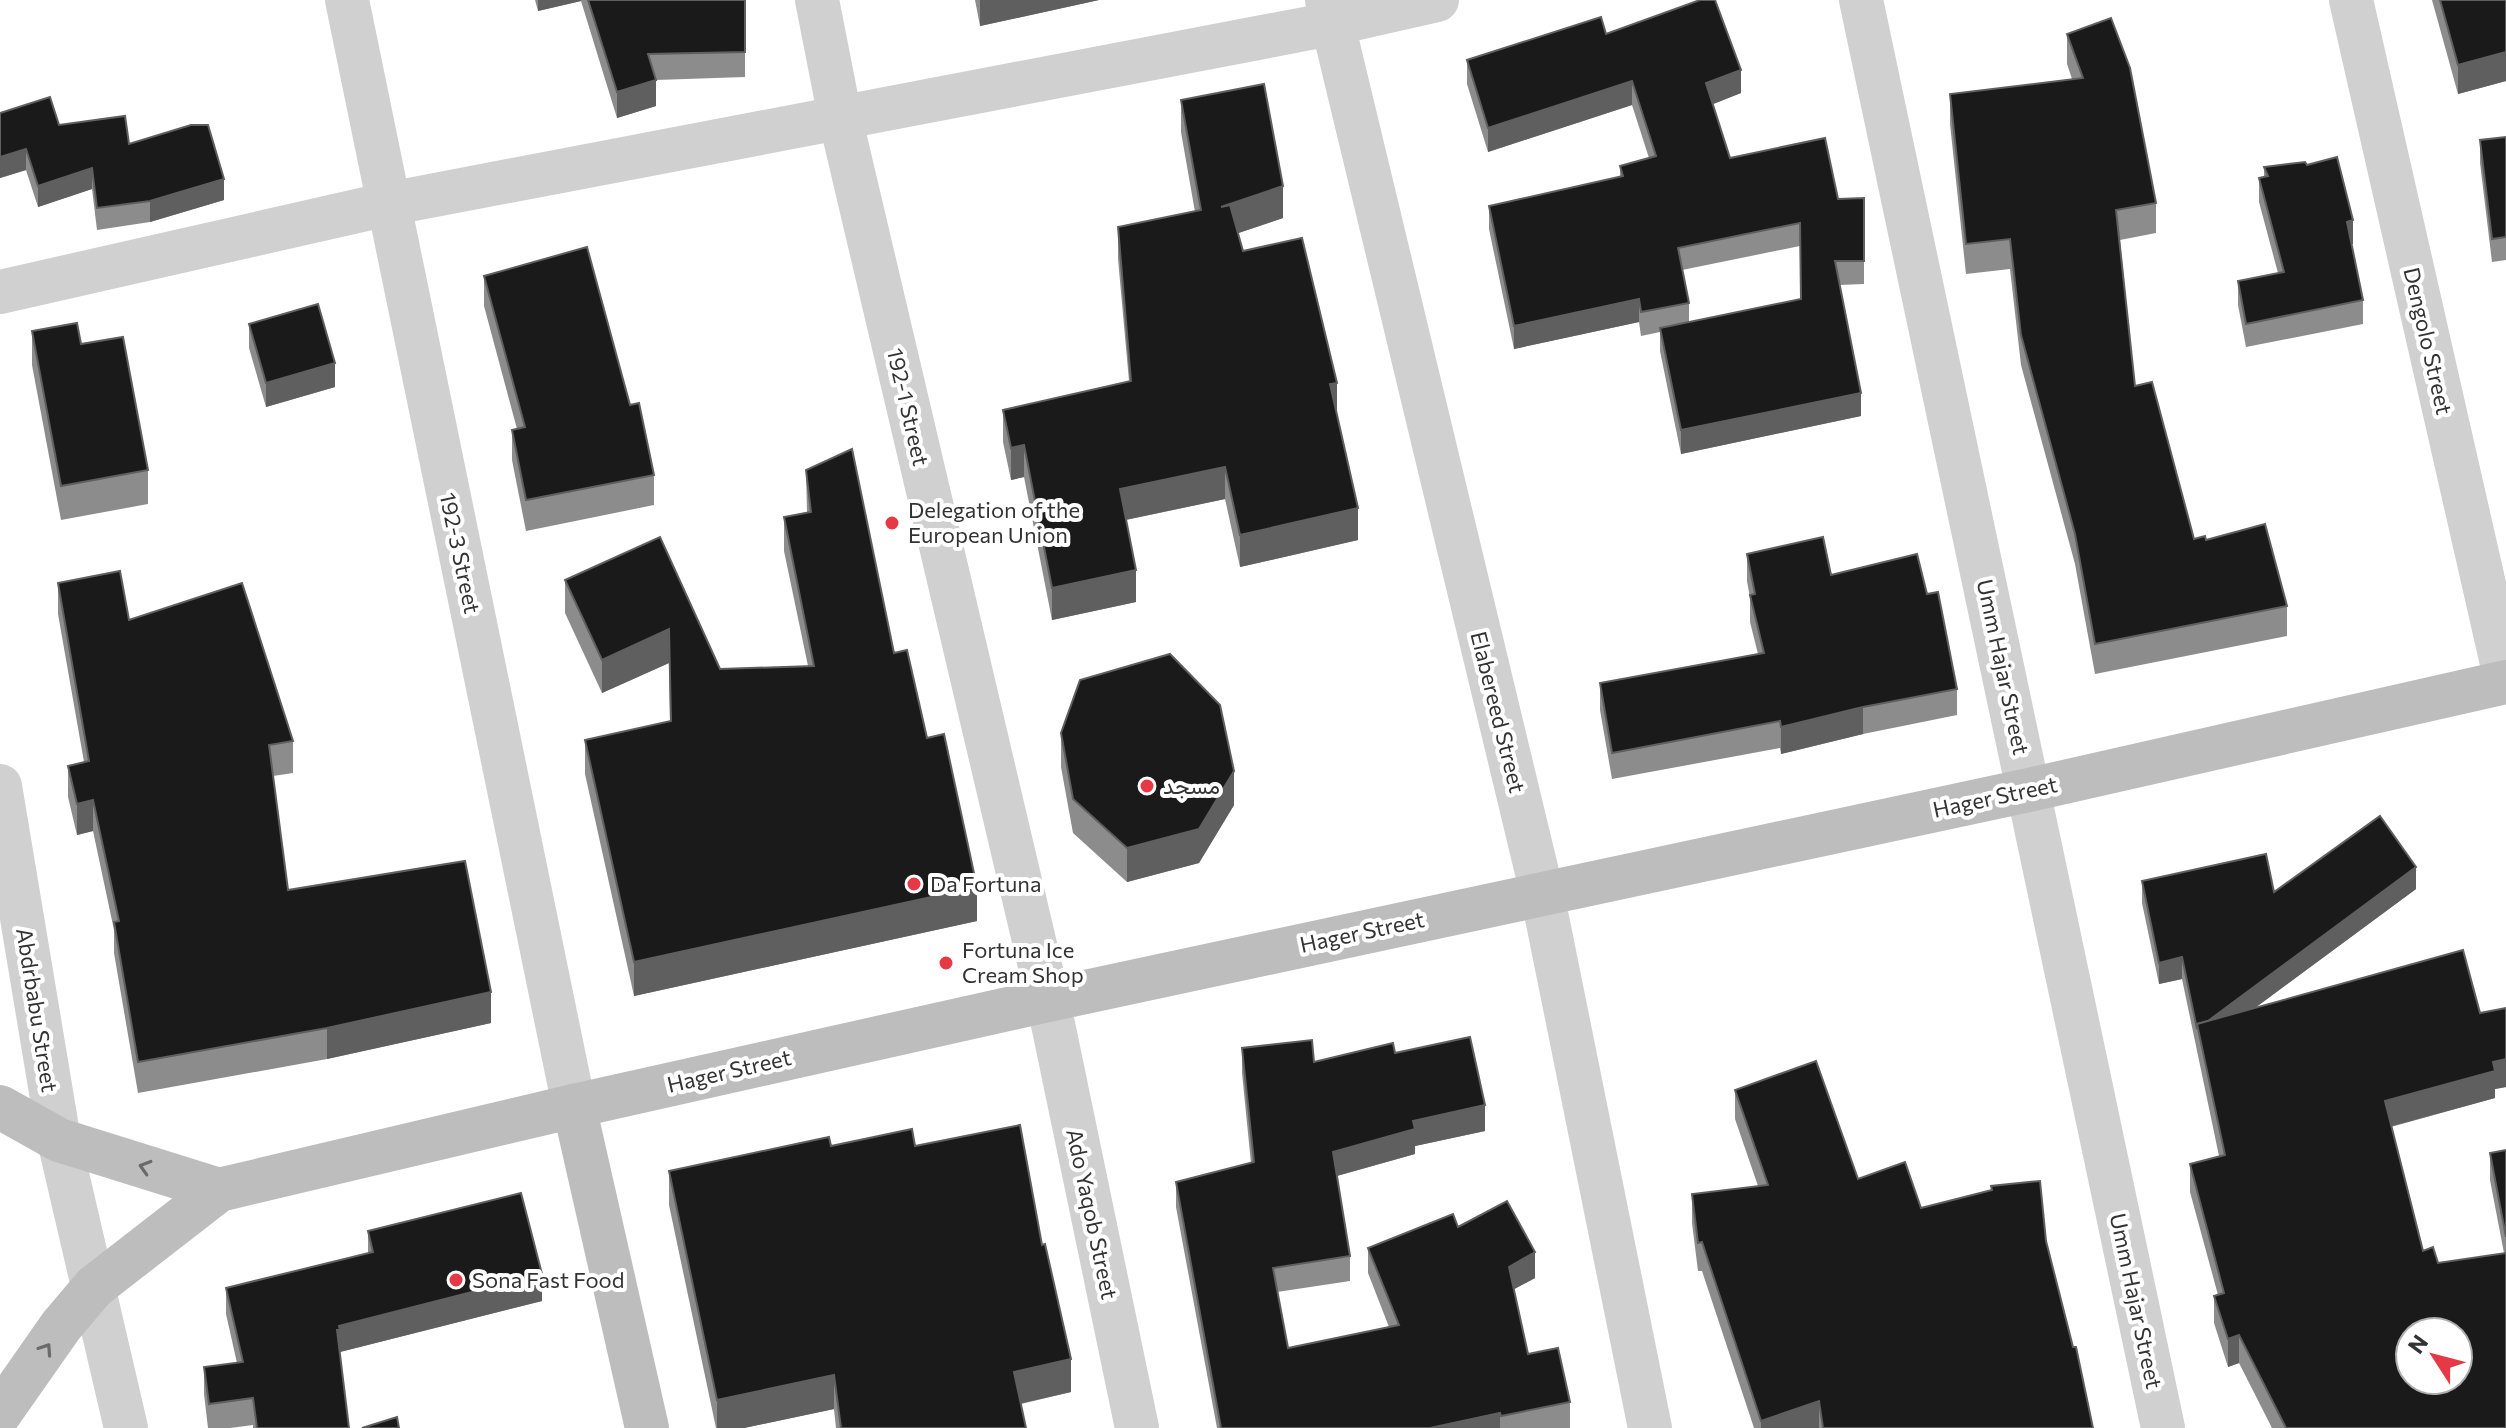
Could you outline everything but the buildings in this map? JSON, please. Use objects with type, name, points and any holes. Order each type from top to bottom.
[{"type":"street","name":"192-3 Street","points":[[347,0],[574,1106]]},
{"type":"street","name":"192-1 Street","points":[[817,0],[840,117],[1048,1000]]},
{"type":"street","points":[[0,292],[388,204],[840,117],[1329,12],[1437,0]]},
{"type":"street","name":"Umm Hajar Street","points":[[1861,0],[2163,1428]]},
{"type":"street","name":"Dengolo Street","points":[[2351,0],[2506,682]]},
{"type":"street","name":"Elabereed Street","points":[[1329,12],[1542,893],[1650,1428]]},
{"type":"street","name":"Hager Street","points":[[219,1190],[574,1106],[1048,1000],[2029,790],[2506,682]]},
{"type":"street","name":"Abdrbabu Street","points":[[0,786],[59,1140],[94,1287]]},
{"type":"street","name":"Ado Yaqob Street","points":[[1048,1000],[1137,1428]]},
{"type":"street","points":[[574,1106],[647,1428]]},
{"type":"street","points":[[0,1107],[59,1140],[219,1190]]},
{"type":"street","points":[[0,1413],[61,1326],[94,1287],[219,1190]]},
{"type":"street","points":[[94,1287],[126,1428]]},
{"type":"place","name":"Delegation of the European Union","points":[[892,523]]},
{"type":"place","name":"مسجد","points":[[1147,786]]},
{"type":"place","name":"Da Fortuna","points":[[914,884]]},
{"type":"place","name":"Fortuna Ice Cream Shop","points":[[946,963]]},
{"type":"place","name":"Sona Fast Food","points":[[456,1280]]}]
